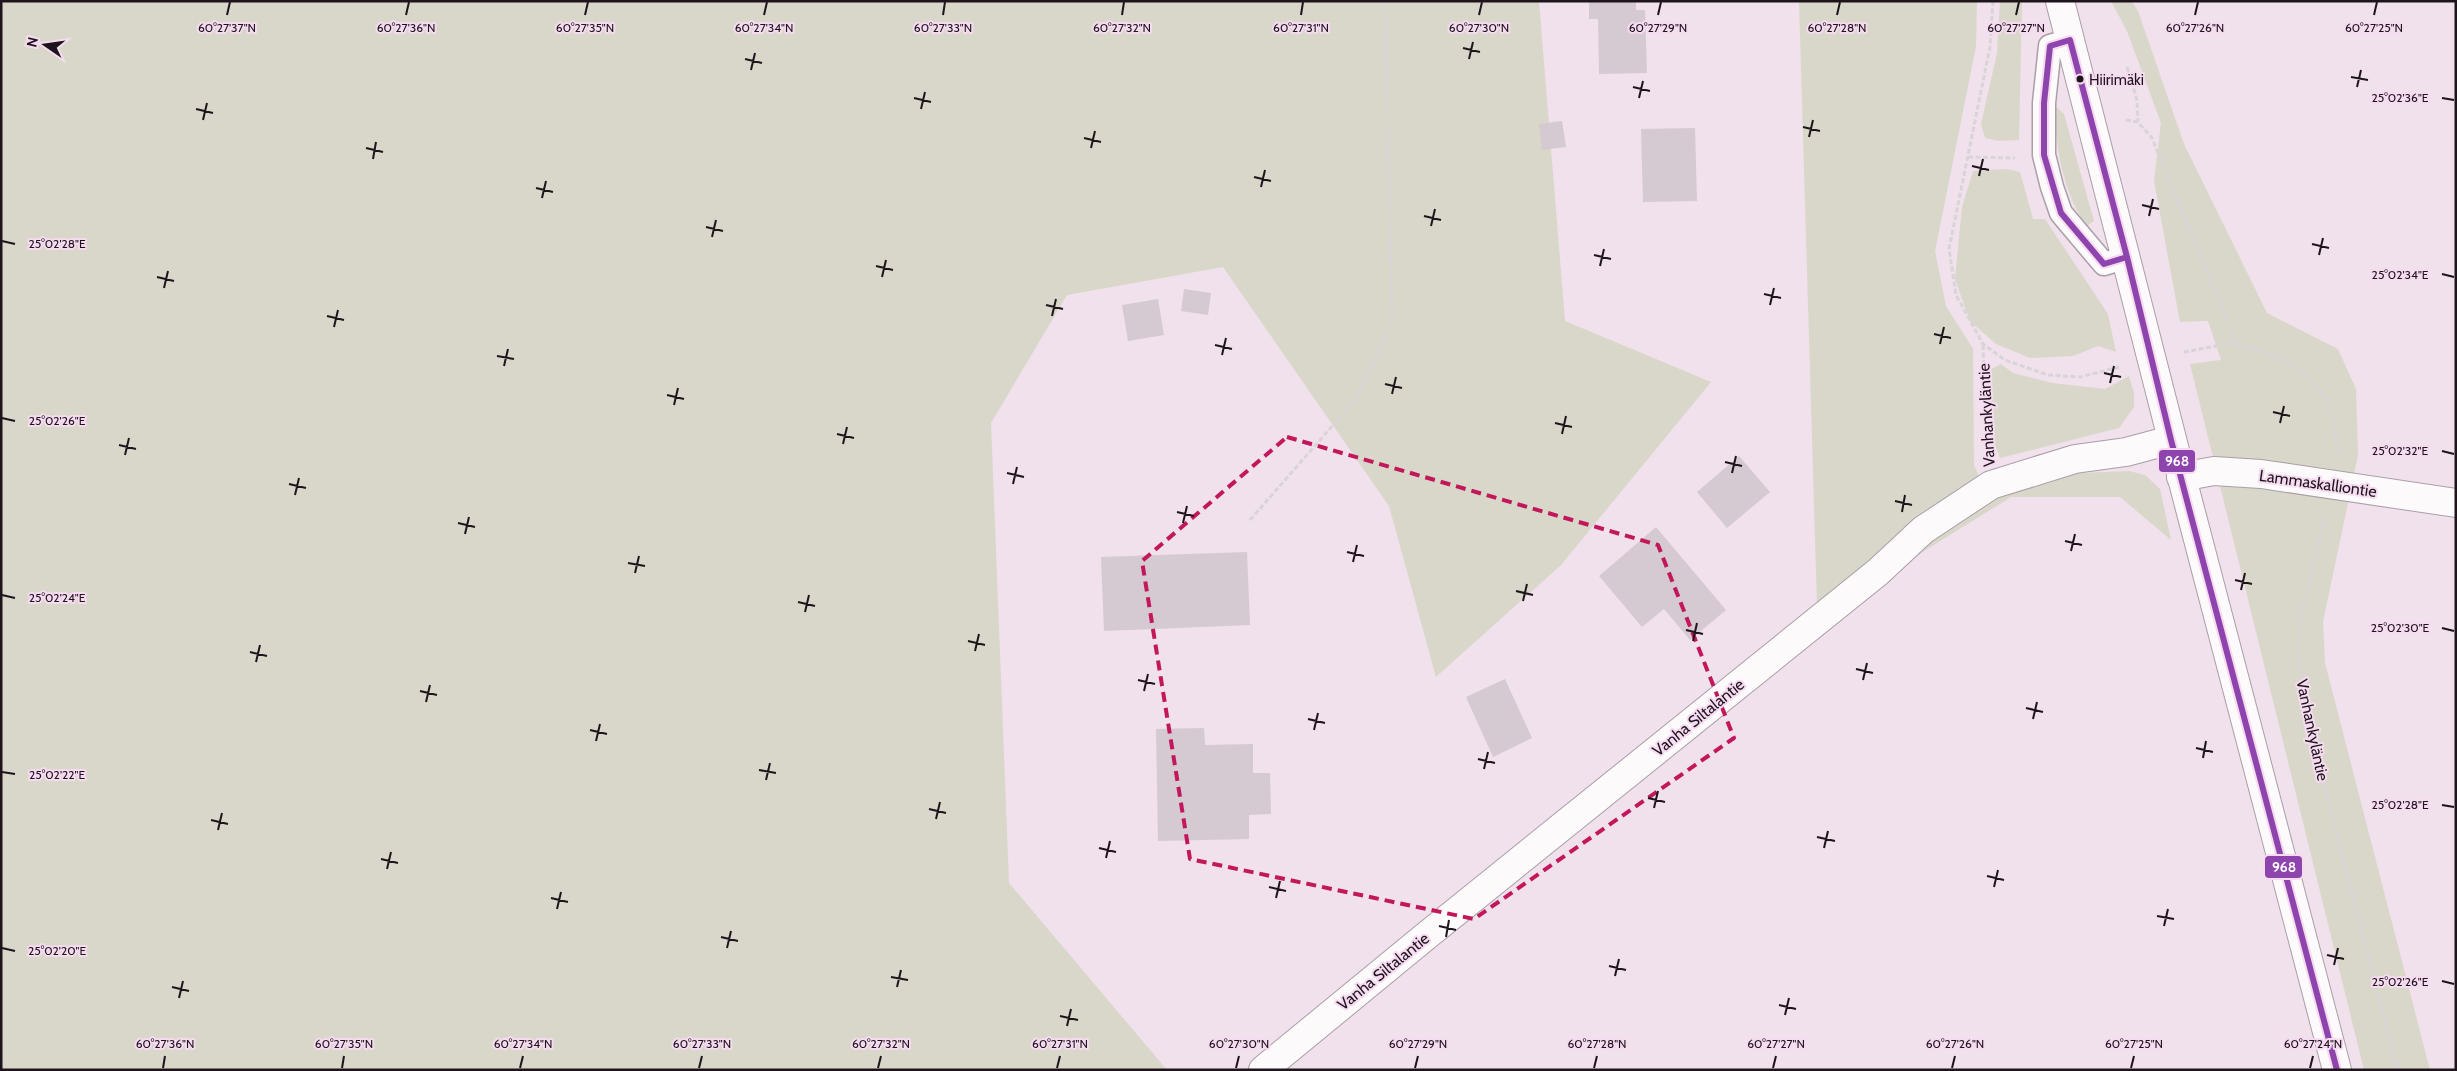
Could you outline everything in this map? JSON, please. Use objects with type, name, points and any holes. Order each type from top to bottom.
[{"type":"street","points":[[2060,1],[2127,257],[2171,440],[2337,1070]]},
{"type":"street","name":"Vanha Siltalantie","points":[[1263,1070],[1442,923],[1878,572],[1923,530],[1991,485],[2075,459],[2126,452],[2171,440]]},
{"type":"street","name":"Lammaskalliontie","points":[[2181,478],[2214,471],[2261,474],[2456,503]]},
{"type":"lane","points":[[2070,40],[2050,46],[2044,103],[2044,155],[2061,213],[2104,264],[2127,257]]},
{"type":"path","points":[[1250,520],[1355,400],[1392,322],[1385,1]]},
{"type":"path","name":"Vanhankyläntie","points":[[1993,1],[1990,47],[1949,249],[1956,295],[1983,344],[2005,360],[2048,375],[2080,377],[2124,366]]},
{"type":"path","points":[[2127,67],[2137,100],[2138,122],[2152,138],[2236,344]]},
{"type":"path","points":[[2089,115],[2138,122]]},
{"type":"path","points":[[1968,157],[2018,158],[2044,155]]},
{"type":"path","name":"Vanhankyläntie","points":[[1983,344],[1987,461],[1991,485]]},
{"type":"path","name":"Vanhankyläntie","points":[[2183,352],[2236,344],[2273,355],[2300,370],[2326,399],[2336,431],[2337,462],[2301,614],[2298,652],[2307,719],[2398,1070]]},
{"type":"highlighted area","points":[[1287,437],[1658,545],[1734,738],[1474,919],[1190,859],[1142,561]]},
{"type":"shaded area","points":[[1,1],[1539,1],[1565,321],[1711,382],[1561,565],[1436,677],[1389,506],[1223,267],[1067,295],[991,423],[1009,883],[1167,1070],[1,1070]]},
{"type":"shaded area","points":[[1799,1],[1977,1],[1976,46],[1935,251],[1946,306],[1973,349],[1974,465],[1987,495],[2056,474],[2129,471],[2145,475],[2160,489],[2171,540],[2120,497],[2011,497],[1921,553],[1818,640]]},
{"type":"shaded area","points":[[2000,1],[2022,1],[2019,140],[1999,141],[1985,138],[1981,124],[1997,53]]},
{"type":"shaded area","points":[[2111,1],[2132,1],[2138,11],[2184,144],[2267,313],[2338,349],[2356,389],[2358,455],[2323,622],[2325,663],[2430,1070],[2364,1070],[2190,364],[2221,360],[2208,321],[2180,322],[2154,181],[2161,123],[2127,31]]},
{"type":"shaded area","points":[[2055,106],[2064,114],[2094,221],[2087,226],[2072,200],[2062,169],[2056,136]]},
{"type":"shaded area","points":[[2007,169],[2020,172],[2033,219],[2045,219],[2108,314],[2116,352],[2098,346],[2073,356],[2030,358],[1996,344],[1970,321],[1955,279],[1962,207],[1973,171]]},
{"type":"shaded area","points":[[2001,364],[2013,373],[2052,383],[2105,389],[2129,376],[2134,393],[2134,407],[2119,428],[2000,458],[1992,437],[1990,370]]},
{"type":"building","points":[[1589,1],[1636,1],[1636,10],[1645,10],[1647,73],[1599,74],[1598,19],[1589,19]]},
{"type":"building","points":[[1562,121],[1566,147],[1542,150],[1539,124]]},
{"type":"building","points":[[1695,128],[1697,201],[1643,202],[1641,129]]},
{"type":"building","points":[[1184,289],[1211,293],[1208,315],[1181,311]]},
{"type":"building","points":[[1158,299],[1164,335],[1128,341],[1122,305]]},
{"type":"building","points":[[1739,456],[1770,492],[1727,528],[1697,492]]},
{"type":"building","points":[[1656,527],[1726,610],[1690,640],[1664,609],[1642,627],[1599,576]]},
{"type":"building","points":[[1247,552],[1250,625],[1104,631],[1101,557]]},
{"type":"building","points":[[1505,679],[1532,738],[1493,757],[1466,697]]},
{"type":"building","points":[[1204,728],[1205,745],[1253,744],[1253,773],[1270,773],[1271,814],[1249,815],[1249,839],[1158,841],[1156,729]]},
{"type":"transit line","name":"968","points":[[2070,40],[2127,257],[2104,264],[2061,213],[2044,155],[2044,103],[2050,46],[2070,40]]},
{"type":"transit line","name":"968","points":[[2127,257],[2171,440],[2337,1070]]},
{"type":"place","name":"Hiirimäki","points":[[2080,79]]}]
